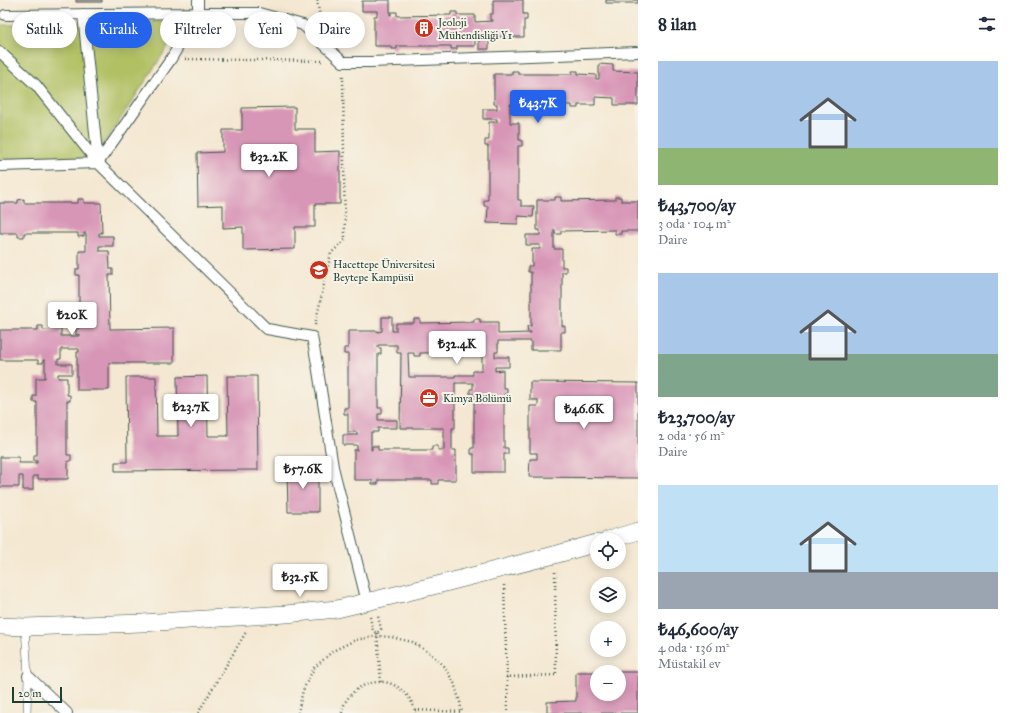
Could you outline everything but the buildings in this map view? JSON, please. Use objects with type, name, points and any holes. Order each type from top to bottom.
[{"type":"street","points":[[198,0],[198,12]]},
{"type":"street","points":[[4,15],[160,13]]},
{"type":"street","points":[[236,13],[259,13],[303,25],[343,62],[638,52]]},
{"type":"street","points":[[84,14],[98,163]]},
{"type":"street","points":[[98,163],[177,48]]},
{"type":"street","points":[[0,52],[36,85],[98,163],[267,329],[312,337],[333,467],[368,610]]},
{"type":"street","points":[[0,166],[98,163]]},
{"type":"street","points":[[626,535],[638,531]]},
{"type":"street","points":[[0,626],[25,627],[142,623],[286,614],[337,608],[368,610],[455,581],[590,545]]},
{"type":"street","points":[[28,676],[67,713]]},
{"type":"lane","points":[[25,627],[28,676],[27,713]]},
{"type":"path","points":[[171,59],[343,62],[345,240],[331,253],[312,337]]},
{"type":"path","points":[[506,677],[556,674],[555,567]]},
{"type":"path","points":[[504,582],[508,713]]},
{"type":"path","points":[[368,610],[373,631],[377,634],[382,682]]},
{"type":"path","points":[[377,634],[381,629],[378,616]]},
{"type":"path","points":[[198,713],[247,632]]},
{"type":"path","points":[[298,713],[303,690],[314,668],[333,651],[355,640],[377,634],[412,642],[430,653],[444,666],[454,683],[462,712],[415,711],[410,698],[401,689],[389,683],[382,682],[365,684],[355,690],[347,699],[342,713]]},
{"type":"green space","points":[[152,22],[160,22],[160,48],[167,48],[104,144],[81,159],[0,159],[0,25],[12,25],[12,48],[77,48],[77,23],[85,23],[85,48],[152,48]]},
{"type":"place","name":"Jeoloji Mühendisliği Y1","points":[[424,28]]},
{"type":"place","name":"Hacettepe Üniversitesi Beytepe Kampüsü","points":[[319,270]]},
{"type":"place","name":"Kimya Bölümü","points":[[429,398]]}]
